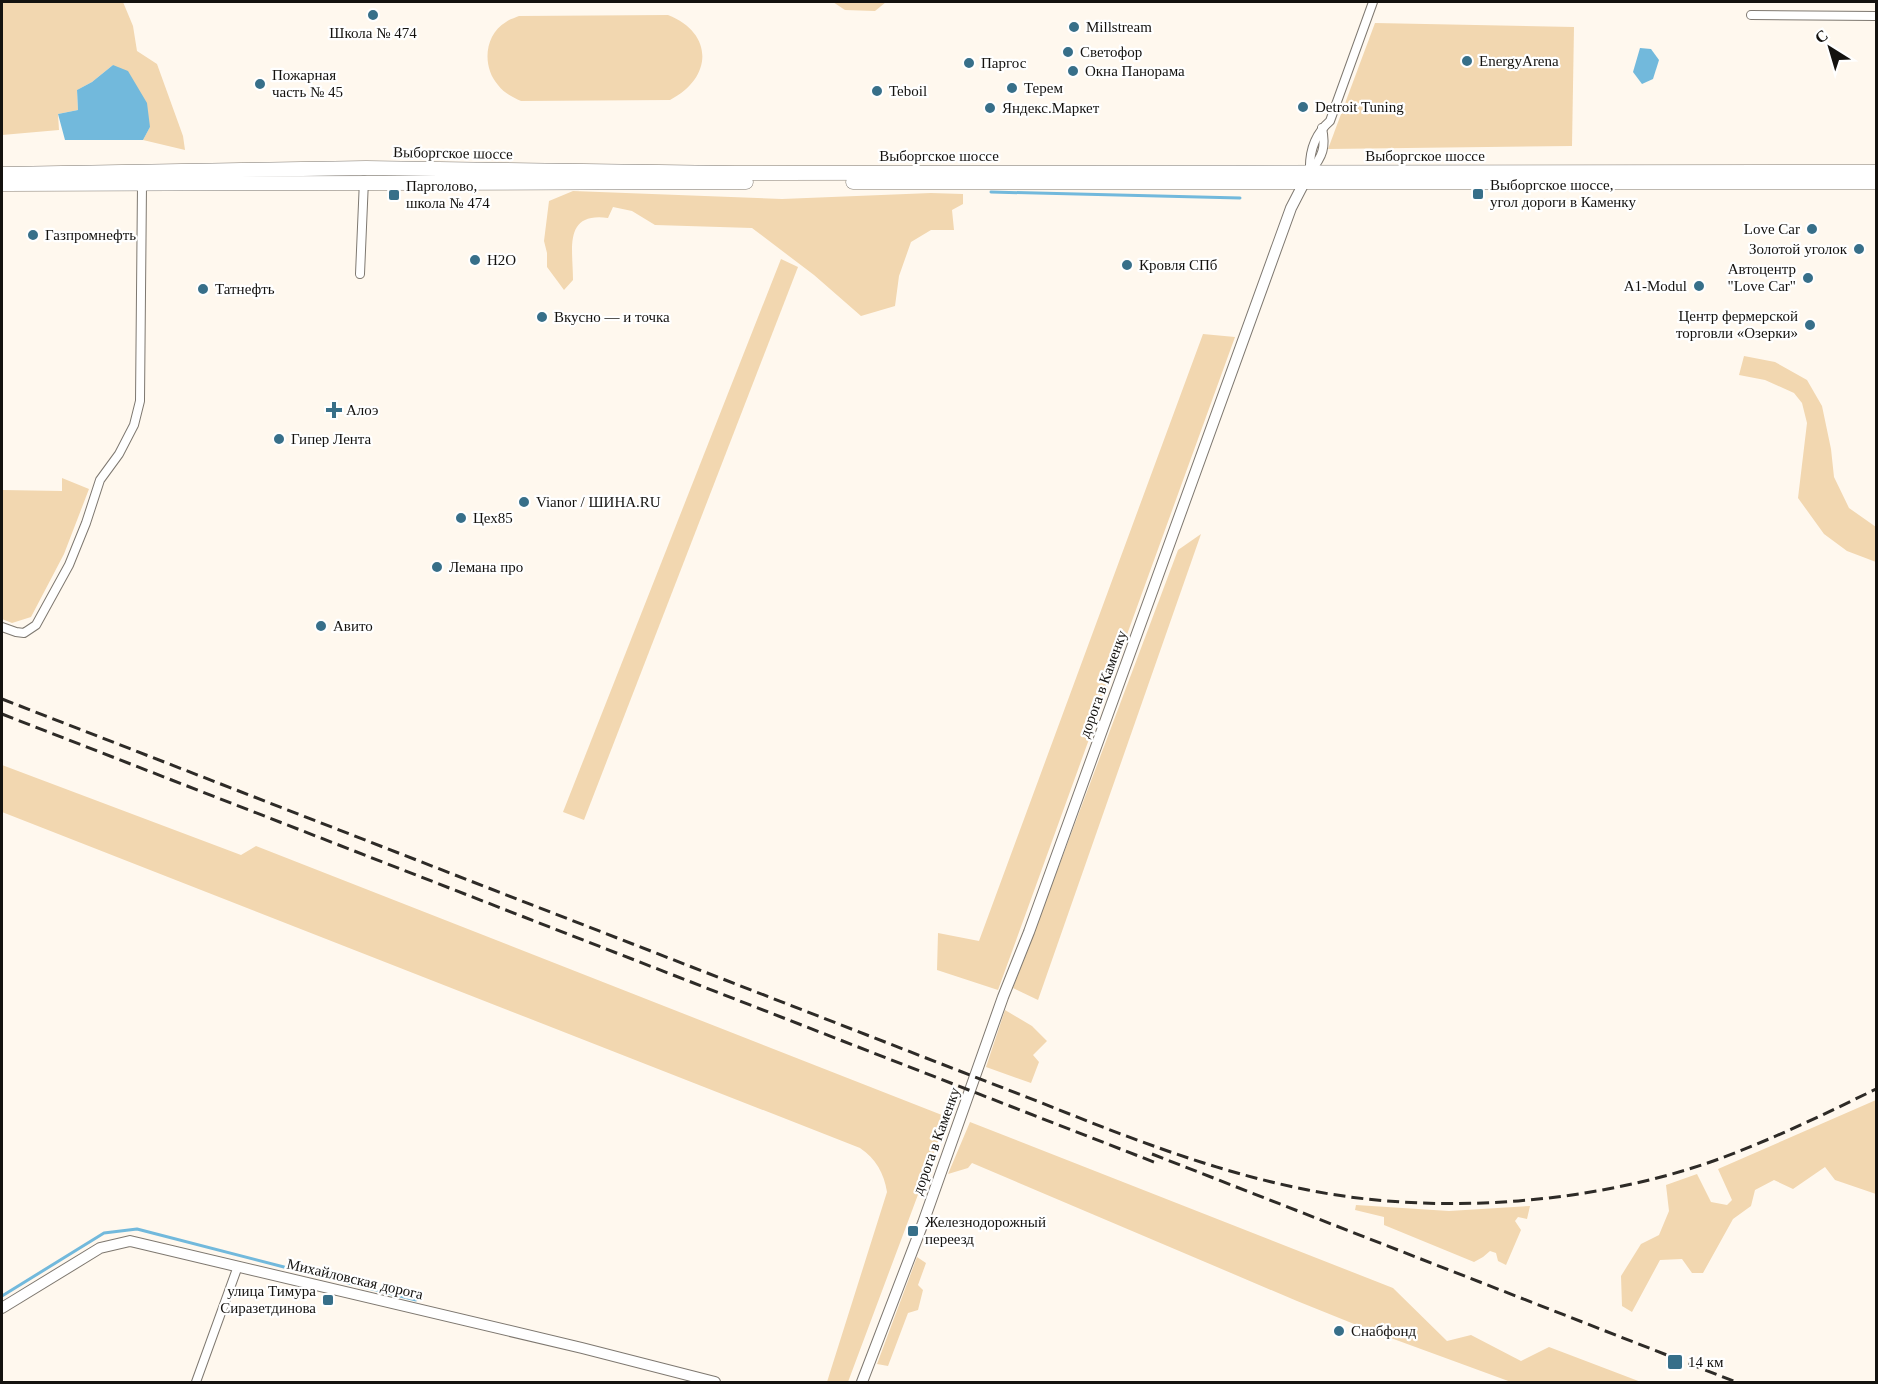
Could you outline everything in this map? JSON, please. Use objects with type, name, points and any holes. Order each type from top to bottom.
[{"type":"main road","name":"Выборгское шоссе","points":[[2,174],[366,168],[1876,182]]},
{"type":"main road","name":"Выборгское шоссе","points":[[2,184],[363,184],[1876,172]]},
{"type":"street","name":"дорога в Каменку","points":[[862,1383],[923,1223],[1003,997],[1029,932],[1291,208],[1307,177],[1320,160],[1325,142],[1322,128],[1330,121],[1334,112],[1373,2]]},
{"type":"street","points":[[1751,15],[1876,16]]},
{"type":"street","points":[[360,274],[363,184],[366,168]]},
{"type":"street","points":[[2,627],[24,633],[36,625],[69,565],[100,480],[119,454],[134,425],[140,401],[142,184]]},
{"type":"street","name":"Михайловская дорога","points":[[2,1308],[100,1248],[130,1241],[582,1348],[715,1383]]},
{"type":"street","points":[[196,1383],[238,1266]]},
{"type":"shaded area","points":[[2,2],[123,2],[133,26],[137,51],[157,64],[183,136],[185,150],[143,140],[150,127],[113,65],[92,82],[77,90],[78,110],[58,114],[59,130],[2,135]]},
{"type":"shaded area","points":[[833,2],[886,2],[875,11],[845,10]]},
{"type":"shaded area","points":[[668,15],[683,23],[694,33],[700,44],[702,56],[700,68],[694,80],[684,91],[670,100],[521,101],[500,88],[489,69],[488,52],[493,35],[507,21],[519,16]]},
{"type":"shaded area","name":"EnergyArena","points":[[1375,23],[1574,27],[1572,146],[1328,149]]},
{"type":"shaded area","points":[[573,191],[782,199],[931,193],[963,194],[963,204],[952,210],[954,230],[931,230],[911,242],[899,276],[895,306],[861,316],[814,275],[752,228],[655,225],[632,211],[613,207],[608,218],[594,218],[584,221],[577,227],[572,245],[573,280],[564,290],[547,267],[544,241],[549,201]]},
{"type":"shaded area","points":[[781,259],[798,267],[584,820],[563,812]]},
{"type":"shaded area","points":[[1203,334],[1235,337],[998,990],[937,970],[938,933],[979,941]]},
{"type":"shaded area","points":[[1744,356],[1775,362],[1807,380],[1822,406],[1834,477],[1849,508],[1876,527],[1876,562],[1847,551],[1824,534],[1798,498],[1807,423],[1802,403],[1794,393],[1765,380],[1739,375]]},
{"type":"shaded area","points":[[62,478],[89,489],[64,554],[31,617],[12,623],[2,619],[2,490],[62,491]]},
{"type":"shaded area","points":[[1201,534],[1038,1000],[1013,988],[1178,550]]},
{"type":"shaded area","points":[[2,765],[241,855],[256,846],[947,1117],[848,1382],[827,1382],[887,1192],[878,1167],[860,1148],[2,812]]},
{"type":"shaded area","points":[[1005,1010],[1032,1026],[1047,1041],[1033,1055],[1039,1062],[1031,1083],[986,1067]]},
{"type":"shaded area","points":[[1876,1100],[1876,1194],[1835,1180],[1825,1167],[1793,1189],[1774,1180],[1755,1190],[1751,1206],[1733,1219],[1703,1273],[1692,1273],[1682,1259],[1660,1260],[1632,1312],[1622,1306],[1621,1276],[1641,1244],[1659,1235],[1669,1211],[1666,1185],[1697,1174],[1711,1202],[1727,1205],[1732,1200],[1718,1169]]},
{"type":"shaded area","points":[[970,1122],[1393,1288],[1447,1341],[1471,1335],[1521,1361],[1549,1347],[1641,1382],[1511,1382],[1297,1301],[972,1163],[968,1168],[948,1174]]},
{"type":"shaded area","points":[[1356,1205],[1449,1211],[1530,1206],[1527,1219],[1518,1217],[1515,1221],[1521,1230],[1506,1265],[1498,1261],[1496,1253],[1490,1251],[1474,1262],[1384,1225],[1384,1217],[1355,1210]]},
{"type":"shaded area","points":[[917,1257],[926,1263],[918,1285],[923,1290],[918,1310],[908,1313],[888,1366],[877,1364]]},
{"type":"water","points":[[1640,48],[1651,49],[1659,60],[1653,79],[1642,84],[1633,72]]},
{"type":"water","points":[[113,65],[128,71],[147,103],[150,127],[143,140],[65,140],[58,114],[78,110],[77,90],[92,82]]},
{"type":"waterway","points":[[991,192],[1240,198]]},
{"type":"waterway","points":[[2,1296],[104,1233],[137,1229],[284,1267]]},
{"type":"waterway","points":[[297,1270],[416,1300]]},
{"type":"railway","points":[[2,699],[1107,1129],[1206,1164],[1274,1183],[1358,1198],[1409,1202],[1515,1201],[1568,1195],[1671,1174],[1719,1159],[1779,1135],[1876,1089]]},
{"type":"railway","points":[[2,714],[1159,1164]]},
{"type":"railway","points":[[1152,1154],[1736,1382]]},
{"type":"place","name":"Школа № 474","points":[[373,15]]},
{"type":"place","name":"Millstream","points":[[1074,27]]},
{"type":"place","name":"Светофор","points":[[1068,52]]},
{"type":"place","name":"EnergyArena","points":[[1467,61]]},
{"type":"place","name":"Паргос","points":[[969,63]]},
{"type":"place","name":"Окна Панорама","points":[[1073,71]]},
{"type":"place","name":"Пожарная часть № 45","points":[[260,84]]},
{"type":"place","name":"Терем","points":[[1012,88]]},
{"type":"place","name":"Teboil","points":[[877,91]]},
{"type":"place","name":"Detroit Tuning","points":[[1303,107]]},
{"type":"place","name":"Яндекс.Маркет","points":[[990,108]]},
{"type":"place","name":"Выборгское шоссе, угол дороги в Каменку","points":[[1478,194]]},
{"type":"place","name":"Парголово, школа № 474","points":[[394,195]]},
{"type":"place","name":"Love Car","points":[[1812,229]]},
{"type":"place","name":"Газпромнефть","points":[[33,235]]},
{"type":"place","name":"Золотой уголок","points":[[1859,249]]},
{"type":"place","name":"H2O","points":[[475,260]]},
{"type":"place","name":"Кровля СПб","points":[[1127,265]]},
{"type":"place","name":"Автоцентр \"Love Car\"","points":[[1808,278]]},
{"type":"place","name":"A1-Modul","points":[[1699,286]]},
{"type":"place","name":"Татнефть","points":[[203,289]]},
{"type":"place","name":"Вкусно — и точка","points":[[542,317]]},
{"type":"place","name":"Центр фермерской торговли «Озерки»","points":[[1810,325]]},
{"type":"place","name":"Алоэ","points":[[334,410]]},
{"type":"place","name":"Гипер Лента","points":[[279,439]]},
{"type":"place","name":"Vianor / ШИНА.RU","points":[[524,502]]},
{"type":"place","name":"Цех85","points":[[461,518]]},
{"type":"place","name":"Лемана про","points":[[437,567]]},
{"type":"place","name":"Авито","points":[[321,626]]},
{"type":"place","name":"Железнодорожный переезд","points":[[913,1231]]},
{"type":"place","name":"улица Тимура Сиразетдинова","points":[[328,1300]]},
{"type":"place","name":"Снабфонд","points":[[1339,1331]]},
{"type":"place","name":"14 км","points":[[1675,1362]]}]
